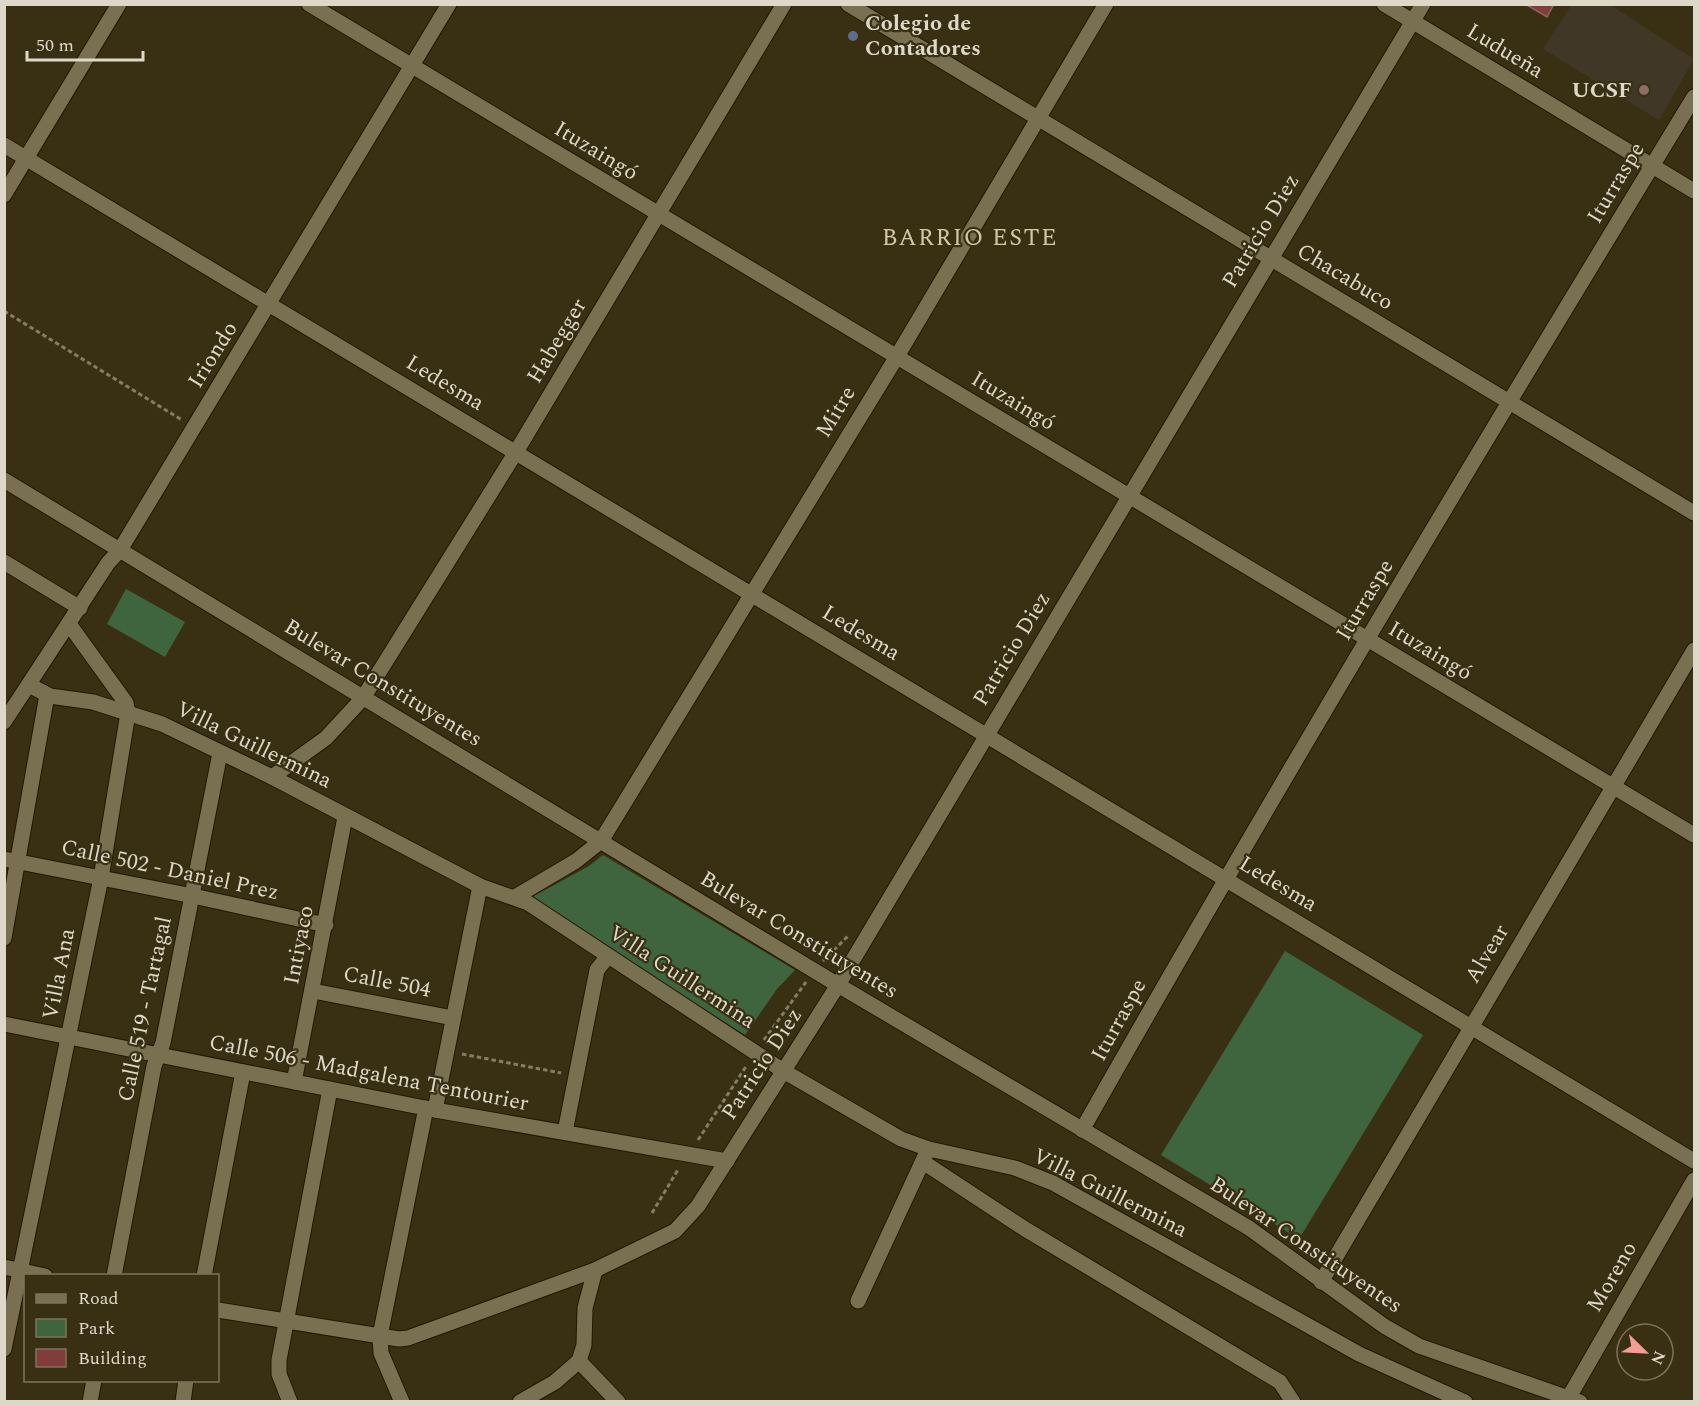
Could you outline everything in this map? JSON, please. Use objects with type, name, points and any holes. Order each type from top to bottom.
[{"type":"street","points":[[4,195],[119,4]]},
{"type":"street","name":"Ituzaingó","points":[[309,4],[659,216],[1695,835]]},
{"type":"street","name":"Iriondo","points":[[4,722],[10,703],[29,685],[108,563],[120,550],[270,305],[448,4]]},
{"type":"street","name":"Habegger","points":[[272,777],[326,738],[363,698],[516,452],[784,4]]},
{"type":"street","name":"Chacabuco","points":[[848,4],[1695,513]]},
{"type":"street","name":"Mitre","points":[[515,897],[576,861],[601,841],[896,358],[1106,4]]},
{"type":"street","name":"Ludueña","points":[[1384,4],[1695,191]]},
{"type":"street","name":"Patricio Diez","points":[[219,1310],[287,1323],[408,1338],[595,1270],[675,1231],[698,1206],[785,1072],[1423,4]]},
{"type":"street","name":"Iturraspe","points":[[1082,1130],[1225,878],[1508,401],[1695,97]]},
{"type":"street","name":"Ledesma","points":[[4,145],[1695,1161]]},
{"type":"street","name":"Bulevar Constituyentes","points":[[4,480],[838,985],[1249,1228],[1358,1310],[1419,1346],[1574,1399]]},
{"type":"street","points":[[4,562],[80,608]]},
{"type":"street","points":[[69,624],[126,704],[128,713]]},
{"type":"street","name":"Alvear","points":[[1320,1282],[1695,650]]},
{"type":"street","name":"Villa Guillermina","points":[[29,685],[47,695],[93,702],[162,724],[272,777],[480,886],[515,897],[785,1072],[901,1138],[926,1155],[1015,1168],[1053,1183],[1359,1354],[1465,1401]]},
{"type":"street","points":[[4,938],[11,861],[47,695]]},
{"type":"street","name":"Villa Ana","points":[[4,1348],[101,878],[128,713]]},
{"type":"street","name":"Calle 519 - Tartagal","points":[[114,1274],[154,1066],[159,1056],[193,896],[220,753]]},
{"type":"street","name":"Intiyaco","points":[[294,1082],[326,926],[345,817]]},
{"type":"street","name":"Calle 502 - Daniel Prez","points":[[11,861],[193,896],[326,926]]},
{"type":"street","points":[[402,1401],[381,1353],[380,1336],[430,1109],[447,1051],[480,886]]},
{"type":"street","points":[[565,1132],[578,1076],[597,970],[608,956]]},
{"type":"street","name":"Calle 504","points":[[313,991],[453,1018]]},
{"type":"street","name":"Calle 506 - Madgalena Tentourier","points":[[4,1024],[430,1109],[727,1161]]},
{"type":"street","points":[[204,1274],[243,1072]]},
{"type":"street","points":[[290,1401],[279,1374],[330,1089]]},
{"type":"street","points":[[858,1301],[926,1155],[1025,1229],[1280,1382],[1293,1401]]},
{"type":"street","name":"Moreno","points":[[1574,1399],[1695,1180]]},
{"type":"street","points":[[4,1267],[40,1274]]},
{"type":"street","points":[[520,1401],[573,1370],[579,1361],[584,1345],[585,1308],[595,1270]]},
{"type":"street","points":[[579,1361],[618,1401]]},
{"type":"street","points":[[90,1401],[94,1382]]},
{"type":"street","points":[[183,1401],[186,1382]]},
{"type":"path","points":[[4,310],[194,428]]},
{"type":"path","points":[[652,1213],[784,1009],[849,935]]},
{"type":"path","points":[[447,1051],[578,1076]]},
{"type":"shaded area","name":"UCSF","points":[[1572,4],[1610,5],[1694,59],[1659,120],[1543,49]]},
{"type":"green space","points":[[126,589],[185,622],[165,657],[107,624]]},
{"type":"green space","points":[[603,855],[795,970],[777,989],[745,1035],[532,901],[534,896],[589,866]]},
{"type":"green space","points":[[1285,951],[1423,1035],[1299,1239],[1161,1155]]},
{"type":"building","points":[[1525,4],[1554,4],[1547,17]]},
{"type":"place","name":"Colegio de Contadores","points":[[853,36]]},
{"type":"place","name":"UCSF","points":[[1644,90]]},
{"type":"district","name":"BARRIO ESTE","points":[[970,238]]}]
